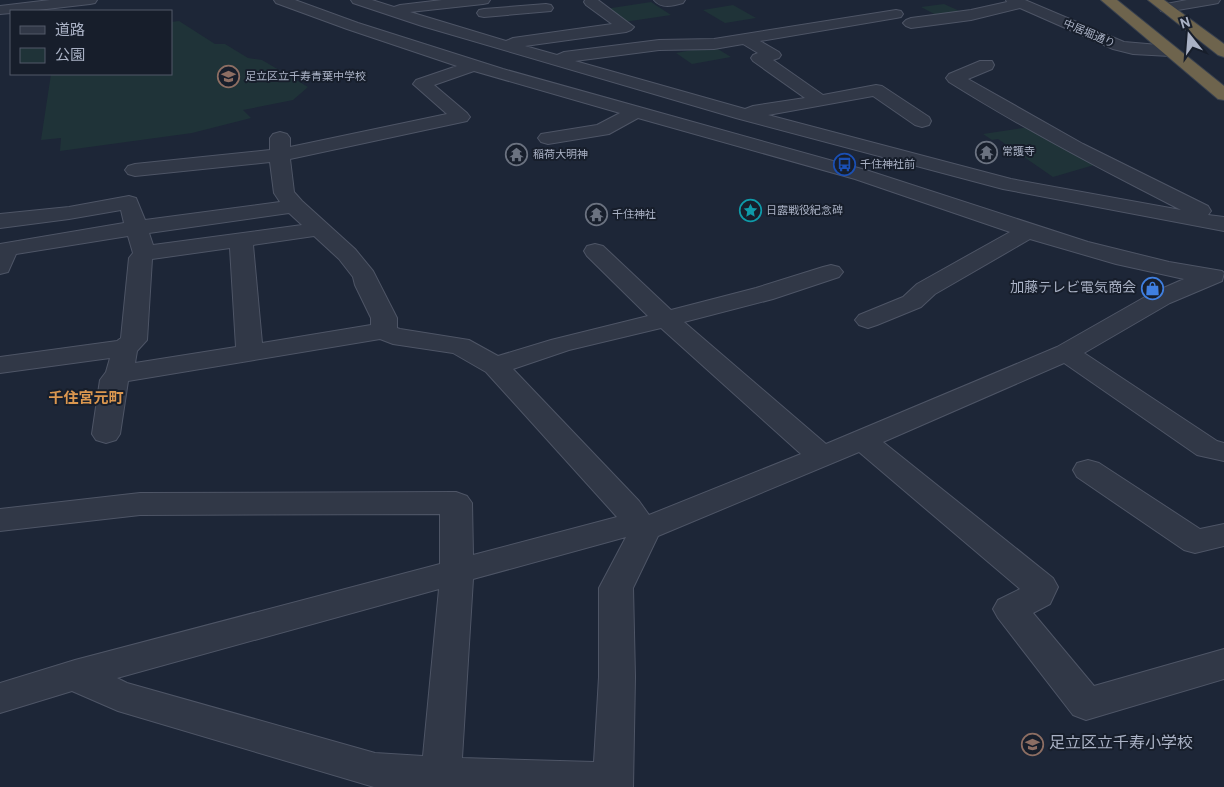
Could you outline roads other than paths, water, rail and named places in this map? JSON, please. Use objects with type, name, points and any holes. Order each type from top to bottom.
[{"type":"highway","points":[[1108,0],[1224,95]]},
{"type":"highway","points":[[1161,4],[1224,52]]},
{"type":"street","points":[[0,10],[90,0]]},
{"type":"street","points":[[281,0],[426,52],[892,184],[1029,230],[1127,260],[1217,276]]},
{"type":"street","points":[[358,0],[742,114],[1010,184],[1224,223]]},
{"type":"street","points":[[661,0],[664,2],[678,0]]},
{"type":"street","points":[[1161,4],[1193,5],[1213,0]]},
{"type":"street","points":[[504,44],[626,27],[591,2]]},
{"type":"street","points":[[911,23],[971,15],[1016,2]]},
{"type":"street","name":"中居堀通り","points":[[1016,2],[1119,46],[1132,49],[1170,51]]},
{"type":"street","points":[[550,58],[659,45],[714,44],[896,14],[869,3]]},
{"type":"street","points":[[391,10],[543,4],[550,16],[570,35]]},
{"type":"street","points":[[745,39],[773,55],[759,58],[819,100]]},
{"type":"street","points":[[986,65],[955,78],[991,101],[1106,166],[1224,223]]},
{"type":"street","points":[[135,170],[461,117],[422,84],[472,66]]},
{"type":"street","points":[[742,114],[876,90],[922,121]]},
{"type":"street","points":[[548,138],[602,130],[636,112]]},
{"type":"street","points":[[280,147],[284,193],[294,206],[347,254],[365,276],[367,285],[384,318],[384,331]]},
{"type":"street","points":[[0,221],[69,213],[129,202],[144,254],[141,258],[134,340],[124,348],[0,365]]},
{"type":"street","points":[[0,267],[7,249],[136,228],[294,206]]},
{"type":"street","points":[[144,254],[319,229]]},
{"type":"street","points":[[868,320],[912,302],[926,289],[1029,230]]},
{"type":"street","points":[[241,240],[250,354]]},
{"type":"street","points":[[595,251],[667,320],[822,457]]},
{"type":"street","points":[[495,366],[559,346],[667,320],[798,284],[831,272]]},
{"type":"street","points":[[0,698],[74,675],[617,528],[653,526],[822,457],[1066,353],[1162,298],[1217,276]]},
{"type":"street","points":[[74,675],[118,696],[375,770],[441,776],[613,783],[617,678],[616,588],[642,538],[639,526],[628,509],[495,366],[460,346],[393,336],[384,331],[119,374]]},
{"type":"street","points":[[106,434],[114,380],[119,374],[124,348]]},
{"type":"street","points":[[1066,353],[1207,448],[1224,452]]},
{"type":"street","points":[[862,440],[1041,587],[1038,595],[1010,609],[1086,704],[1224,664]]},
{"type":"street","points":[[1088,470],[1196,542],[1224,535]]},
{"type":"street","points":[[0,520],[140,504],[456,503],[457,572],[441,776]]},
{"type":"place","name":"足立区立千寿青葉中学校","points":[[229,77]]},
{"type":"place","name":"常護寺","points":[[986,152]]},
{"type":"place","name":"稲荷大明神","points":[[517,155]]},
{"type":"place","name":"千住神社前","points":[[844,165]]},
{"type":"place","name":"日露戦役紀念碑","points":[[750,211]]},
{"type":"place","name":"千住神社","points":[[596,215]]},
{"type":"place","name":"加藤テレビ電気商会","points":[[1152,288]]},
{"type":"place","name":"足立区立千寿小学校","points":[[1033,744]]},
{"type":"district","name":"千住宮元町","points":[[86,399]]}]
